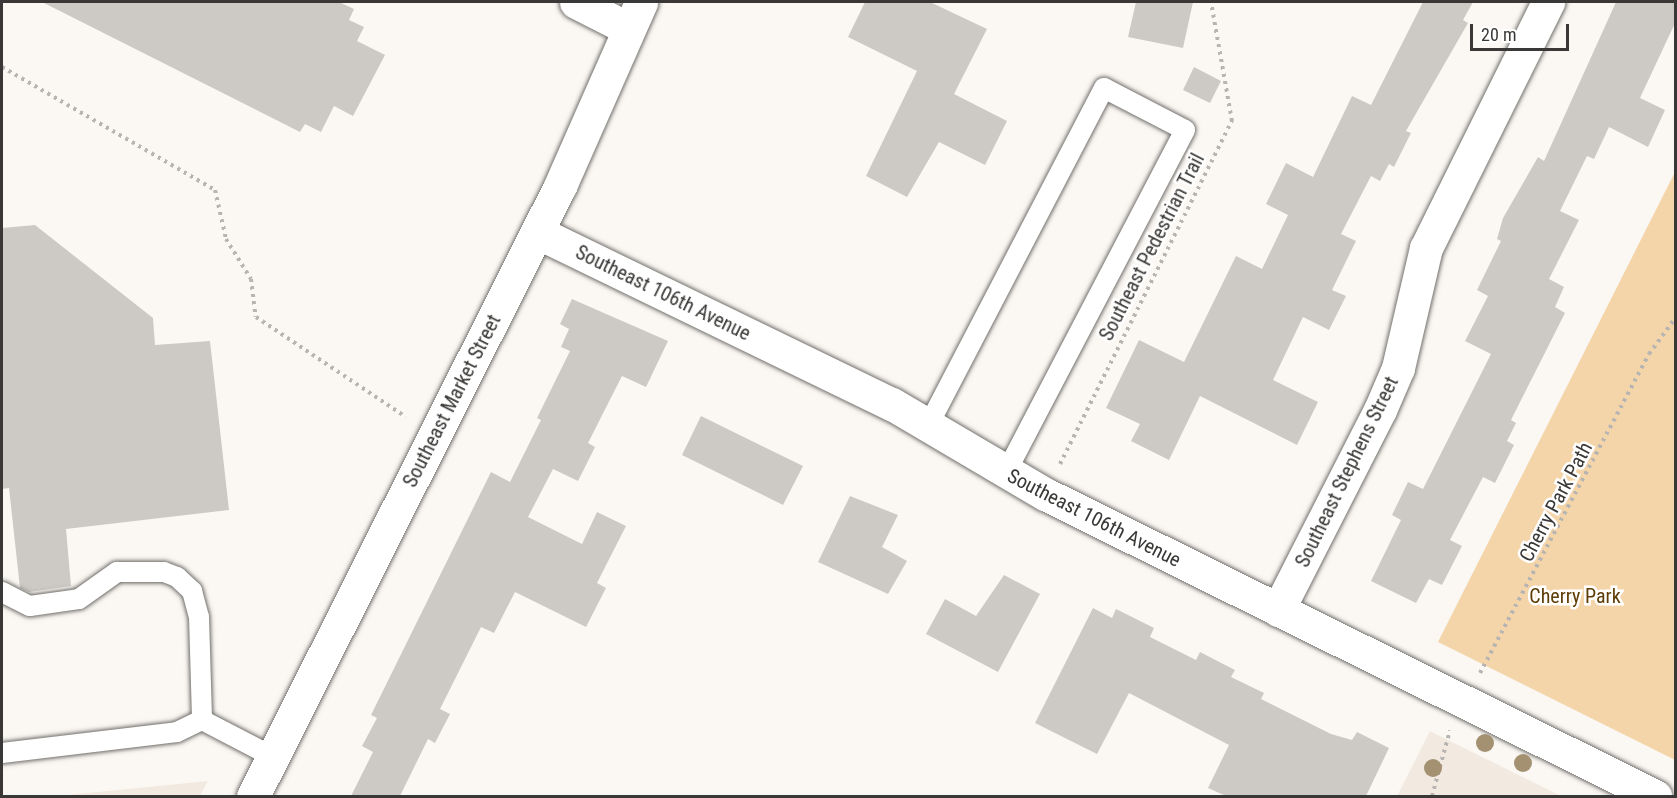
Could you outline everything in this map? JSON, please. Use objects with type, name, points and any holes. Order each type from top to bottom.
[{"type":"street","points":[[576,2],[634,15]]},
{"type":"street","name":"Southeast Stephens Street","points":[[1278,610],[1380,410],[1398,368],[1426,248],[1548,2]]},
{"type":"street","name":"Southeast Market Street","points":[[253,796],[537,232],[634,15]]},
{"type":"street","name":"Southeast 106th Avenue","points":[[537,232],[928,426],[1005,474],[1654,796]]},
{"type":"lane","points":[[928,426],[1104,88],[1185,130],[1005,474]]},
{"type":"lane","points":[[2,592],[30,606],[79,599],[117,572],[164,572],[192,591],[203,653],[202,720]]},
{"type":"lane","points":[[202,720],[273,757]]},
{"type":"lane","points":[[2,753],[177,732],[202,720]]},
{"type":"path","name":"Southeast Pedestrian Trail","points":[[1045,494],[1232,121],[1211,2]]},
{"type":"path","points":[[2,67],[215,190],[226,239],[251,279],[256,317],[434,436]]},
{"type":"path","name":"Cherry Park Path","points":[[1432,796],[1443,746],[1463,702],[1649,354],[1676,317]]},
{"type":"shaded area","points":[[1430,731],[1561,796],[1397,796]]},
{"type":"shaded area","points":[[208,781],[200,796],[57,796]]},
{"type":"green space","name":"Cherry Park","points":[[1675,172],[1675,760],[1438,642]]},
{"type":"building","points":[[42,2],[339,2],[354,9],[349,20],[364,27],[357,41],[385,55],[353,116],[334,106],[321,132],[305,124],[300,132]]},
{"type":"building","points":[[865,2],[930,2],[987,29],[954,94],[1007,121],[985,165],[939,142],[907,197],[866,176],[917,71],[848,37]]},
{"type":"building","points":[[1136,2],[1193,2],[1183,48],[1128,37]]},
{"type":"building","points":[[1423,2],[1473,2],[1463,20],[1468,23],[1406,131],[1411,133],[1394,167],[1389,164],[1380,181],[1371,176],[1341,234],[1356,241],[1332,290],[1346,296],[1329,330],[1303,317],[1273,380],[1318,402],[1297,445],[1200,396],[1169,460],[1131,441],[1140,424],[1106,408],[1139,340],[1184,362],[1236,256],[1262,269],[1288,215],[1266,204],[1286,163],[1313,177],[1352,96],[1371,105]]},
{"type":"building","points":[[1616,2],[1676,2],[1676,21],[1640,98],[1665,110],[1648,147],[1609,127],[1594,159],[1587,156],[1560,211],[1579,220],[1549,279],[1564,287],[1555,307],[1565,313],[1511,420],[1516,423],[1507,441],[1514,445],[1495,483],[1483,477],[1450,540],[1462,546],[1442,585],[1429,579],[1416,603],[1371,581],[1401,520],[1392,515],[1408,482],[1423,489],[1491,354],[1465,341],[1488,296],[1477,290],[1501,241],[1497,239],[1503,218],[1538,157],[1544,161]]},
{"type":"building","points":[[1194,67],[1221,81],[1210,103],[1183,90]]},
{"type":"building","points":[[35,225],[153,318],[155,345],[210,341],[229,510],[66,529],[71,586],[29,592],[20,588],[9,488],[2,489],[2,228]]},
{"type":"building","points":[[572,299],[668,341],[646,387],[622,376],[588,443],[595,447],[578,481],[553,469],[528,517],[582,544],[597,512],[626,526],[597,583],[606,588],[586,627],[515,592],[494,633],[481,627],[440,709],[450,714],[435,743],[428,739],[400,796],[351,796],[373,752],[362,746],[377,718],[371,715],[491,472],[510,482],[541,420],[537,418],[570,351],[561,347],[569,329],[560,324]]},
{"type":"building","points":[[701,416],[803,466],[783,505],[682,455]]},
{"type":"building","points":[[850,496],[898,515],[882,547],[907,561],[888,594],[818,562]]},
{"type":"building","points":[[1004,575],[1040,594],[998,672],[926,634],[945,599],[976,616]]},
{"type":"building","points":[[1093,608],[1112,618],[1116,609],[1154,628],[1150,637],[1196,660],[1200,652],[1235,670],[1231,677],[1264,693],[1261,699],[1331,734],[1352,740],[1357,732],[1389,748],[1366,796],[1226,796],[1208,788],[1229,745],[1129,693],[1097,754],[1035,723]]}]
